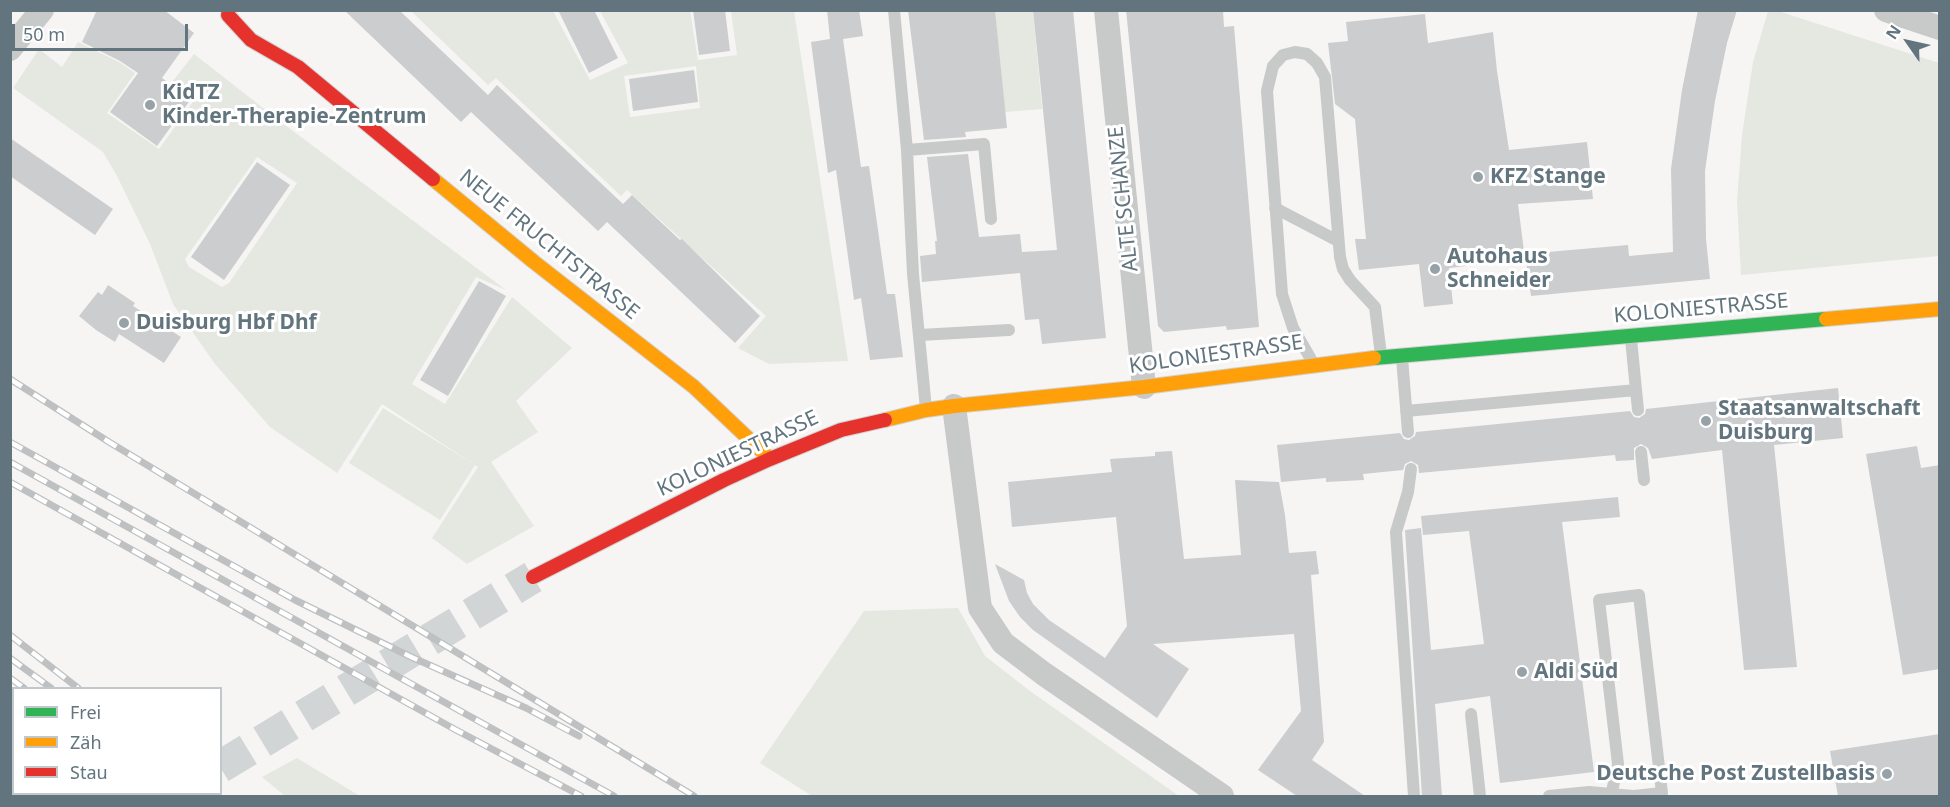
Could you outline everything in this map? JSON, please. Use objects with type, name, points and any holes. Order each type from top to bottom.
[{"type":"main road","name":"NEUE FRUCHTSTRASSE","points":[[229,13],[251,40],[298,67],[534,262],[694,387],[770,459]]},
{"type":"main road","name":"NEUE FRUCHTSTRASSE","points":[[278,40],[298,67]]},
{"type":"main road","name":"KOLONIESTRASSE","points":[[533,577],[726,478],[770,459],[842,430],[926,410],[1144,387],[1381,357],[1940,309]]},
{"type":"street","points":[[10,49],[42,10]]},
{"type":"street","name":"ALTE SCHANZE","points":[[1106,10],[1144,387]]},
{"type":"street","points":[[1886,10],[1940,28]]},
{"type":"street","points":[[954,406],[980,608],[1003,643],[1054,681],[1222,796]]},
{"type":"lane","points":[[894,10],[907,150],[913,274],[926,410]]},
{"type":"lane","points":[[1313,364],[1293,328],[1282,294],[1267,91],[1273,66],[1282,55],[1295,52],[1306,54],[1317,63],[1325,76],[1338,241],[1343,269],[1375,307],[1381,357]]},
{"type":"lane","points":[[907,150],[984,144],[991,219]]},
{"type":"lane","points":[[1275,208],[1338,241]]},
{"type":"lane","points":[[920,334],[1009,330]]},
{"type":"lane","points":[[1631,337],[1638,410]]},
{"type":"lane","points":[[1402,356],[1408,432]]},
{"type":"lane","points":[[1406,411],[1636,390]]},
{"type":"lane","points":[[1641,452],[1644,480]]},
{"type":"lane","points":[[1411,470],[1408,492],[1396,532],[1414,796]]},
{"type":"lane","points":[[1549,796],[1589,792],[1611,795],[1634,796],[1662,794],[1639,595],[1599,600],[1618,764],[1611,795]]},
{"type":"lane","points":[[1471,714],[1480,796]]},
{"type":"shaded area","points":[[411,11],[553,11],[590,80],[628,63],[600,11],[690,11],[698,60],[737,55],[731,11],[794,11],[848,361],[769,364],[738,348],[766,316],[627,190],[621,196],[496,78],[488,85]],"holes":[[[696,66],[700,108],[630,117],[624,76]]]},
{"type":"shaded area","points":[[995,11],[1033,11],[1042,109],[1005,112]]},
{"type":"shaded area","points":[[1768,11],[1778,11],[1939,63],[1939,256],[1741,275],[1737,201],[1742,135],[1753,62]]},
{"type":"shaded area","points":[[78,42],[119,62],[135,73],[107,113],[159,149],[195,99],[172,82],[194,54],[506,290],[476,277],[412,384],[445,404],[512,297],[572,348],[516,401],[538,432],[491,462],[534,526],[467,564],[432,538],[478,467],[382,404],[337,473],[270,427],[215,364],[173,304],[150,244],[103,152],[13,88],[39,49],[62,67]],"holes":[[[257,157],[297,183],[229,283],[222,287],[189,267],[185,259]]]},
{"type":"shaded area","points":[[383,408],[475,465],[440,520],[349,463]]},
{"type":"shaded area","points":[[958,608],[985,656],[1030,691],[1179,796],[812,796],[760,763],[864,611]]},
{"type":"shaded area","points":[[297,758],[360,796],[285,796],[262,777]]},
{"type":"building","points":[[97,10],[164,10],[194,33],[162,78],[191,99],[157,146],[110,112],[138,73],[82,42]]},
{"type":"building","points":[[344,10],[399,10],[488,95],[497,85],[623,204],[632,195],[680,240],[682,239],[760,316],[735,343],[607,222],[598,231],[471,112],[461,122]]},
{"type":"building","points":[[558,10],[594,10],[618,58],[589,73]]},
{"type":"building","points":[[693,10],[725,10],[730,51],[699,55]]},
{"type":"building","points":[[827,10],[859,10],[863,36],[843,39],[861,167],[869,166],[887,294],[895,294],[903,357],[870,360],[861,298],[854,300],[836,170],[828,173],[811,42],[830,39]]},
{"type":"building","points":[[908,10],[995,10],[1007,128],[965,132],[966,137],[924,140]]},
{"type":"building","points":[[1033,10],[1073,10],[1106,338],[1042,344],[1039,319],[1025,320],[1020,273],[922,282],[920,256],[936,254],[935,241],[937,241],[927,157],[968,154],[979,237],[1020,234],[1022,252],[1057,250]]},
{"type":"building","points":[[1126,10],[1223,10],[1224,27],[1234,26],[1259,327],[1227,330],[1226,326],[1164,332],[1158,326]]},
{"type":"building","points":[[1698,10],[1737,10],[1727,43],[1715,101],[1705,171],[1706,239],[1710,279],[1531,296],[1525,254],[1628,245],[1629,256],[1673,252],[1671,169],[1682,90]]},
{"type":"building","points":[[1425,14],[1428,43],[1493,32],[1509,150],[1587,142],[1593,199],[1518,204],[1525,259],[1449,268],[1453,304],[1424,307],[1419,264],[1359,270],[1355,239],[1366,239],[1355,119],[1335,104],[1328,43],[1348,41],[1346,22]]},
{"type":"building","points":[[694,70],[698,102],[633,111],[629,79]]},
{"type":"building","points":[[10,138],[113,209],[95,235],[10,176]]},
{"type":"building","points":[[257,162],[290,185],[224,280],[191,257]]},
{"type":"building","points":[[479,281],[506,296],[448,396],[420,380]]},
{"type":"building","name":"Duisburg Hbf Dhf","points":[[108,285],[135,303],[133,306],[181,337],[164,363],[119,334],[115,342],[79,316],[98,292],[102,295]]},
{"type":"building","points":[[1838,388],[1843,438],[1774,445],[1797,667],[1744,670],[1722,450],[1652,459],[1648,448],[1641,444],[1634,448],[1634,460],[1616,461],[1615,455],[1419,473],[1418,465],[1411,461],[1405,464],[1403,470],[1363,474],[1364,480],[1326,482],[1326,478],[1281,482],[1277,445],[1400,433],[1404,439],[1409,440],[1415,436],[1416,432],[1630,411],[1634,417],[1639,418],[1645,414],[1646,409]]},
{"type":"building","points":[[1917,446],[1921,468],[1940,465],[1940,669],[1903,675],[1866,454]]},
{"type":"building","points":[[1172,451],[1184,559],[1241,555],[1235,480],[1279,482],[1289,553],[1316,551],[1319,574],[1311,575],[1324,742],[1312,760],[1365,796],[1297,796],[1258,770],[1301,711],[1294,634],[1153,644],[1189,669],[1157,718],[1033,630],[1009,601],[995,564],[1024,580],[1033,604],[1049,620],[1105,658],[1127,626],[1116,517],[1012,527],[1008,482],[1112,472],[1110,459],[1155,456],[1155,452]]},
{"type":"building","name":"Aldi Süd","points":[[1618,497],[1620,517],[1562,522],[1594,772],[1500,783],[1490,696],[1435,704],[1442,796],[1422,796],[1405,530],[1421,528],[1431,650],[1484,644],[1469,531],[1423,535],[1421,516]]},
{"type":"building","name":"Deutsche Post Zustellbasis","points":[[1940,734],[1940,796],[1838,796],[1830,751]]},
{"type":"tunnel","points":[[222,766],[533,577]]},
{"type":"railway","points":[[10,379],[109,442],[694,796]]},
{"type":"railway","points":[[10,442],[295,600],[409,656],[526,708],[579,736]]},
{"type":"railway","points":[[10,462],[614,796]]},
{"type":"railway","points":[[10,482],[456,730],[581,796]]},
{"type":"railway","points":[[10,635],[77,687]]},
{"type":"railway","points":[[10,658],[50,687]]},
{"type":"railway","points":[[10,678],[23,687]]},
{"type":"traffic: fast","points":[[1374,358],[1826,319]]},
{"type":"traffic: slow","points":[[433,179],[534,262],[694,387],[770,459]]},
{"type":"traffic: slow","points":[[1826,319],[1940,309]]},
{"type":"traffic: slow","points":[[885,420],[954,406],[1144,387],[1374,358]]},
{"type":"traffic: jam","points":[[228,15],[251,40],[298,67],[433,179]]},
{"type":"traffic: jam","points":[[533,577],[770,459],[841,430],[885,420]]},
{"type":"place","name":"KidTZ Kinder-Therapie-Zentrum","points":[[150,105]]},
{"type":"place","name":"KFZ Stange","points":[[1478,177]]},
{"type":"place","name":"Autohaus Schneider","points":[[1435,269]]},
{"type":"place","name":"Duisburg Hbf Dhf","points":[[124,323]]},
{"type":"place","name":"Staatsanwaltschaft Duisburg","points":[[1706,421]]},
{"type":"place","name":"Aldi Süd","points":[[1522,672]]},
{"type":"place","name":"Deutsche Post Zustellbasis","points":[[1887,774]]}]
